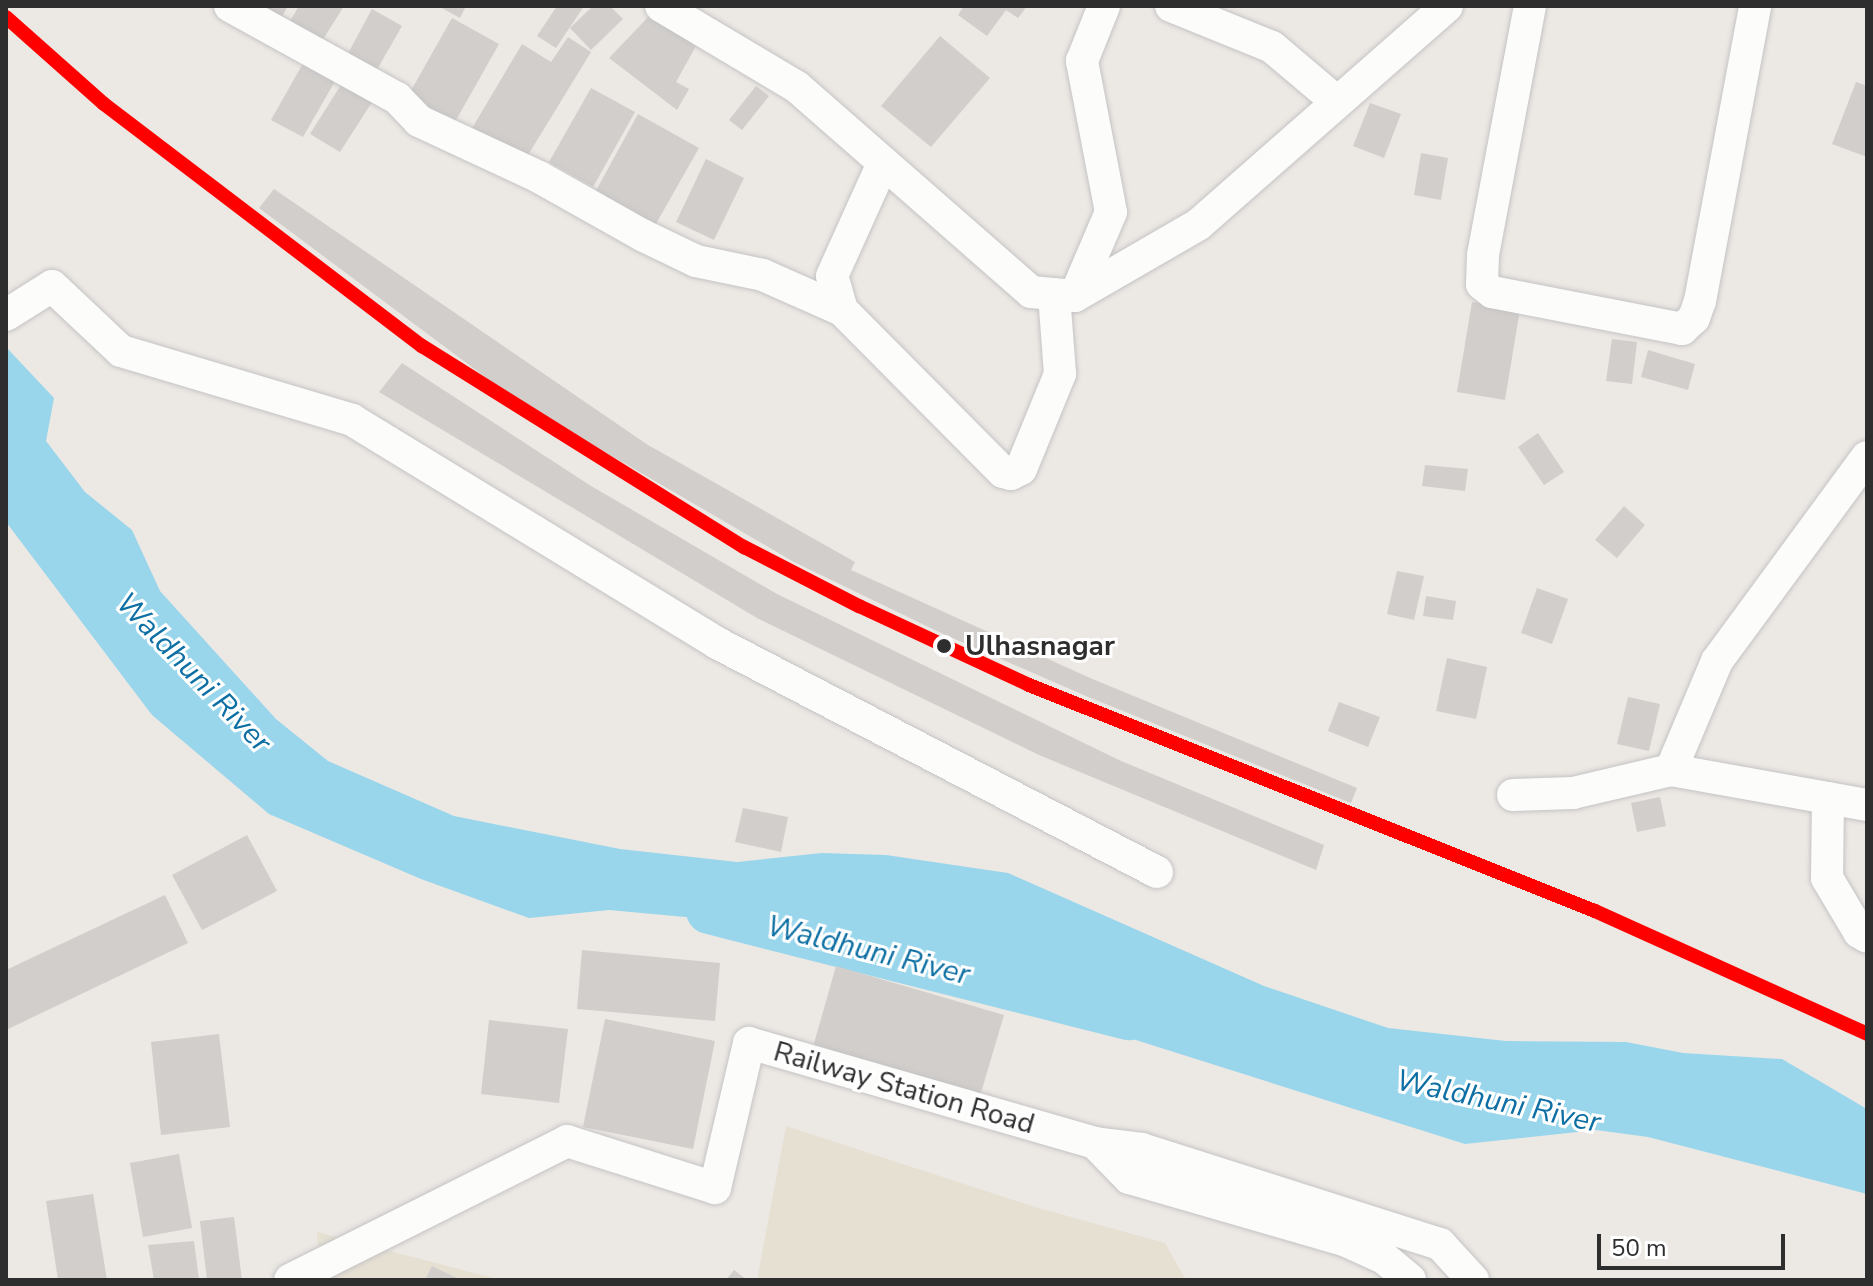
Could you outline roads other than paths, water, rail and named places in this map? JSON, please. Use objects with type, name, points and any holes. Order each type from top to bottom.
[{"type":"street","points":[[230,6],[397,98],[419,121],[539,177],[642,235],[696,261],[763,275],[842,310],[1003,472],[1011,474],[1021,469],[1060,374],[1064,295],[1111,212],[1082,61],[1104,6]]},
{"type":"street","points":[[1171,6],[1272,47],[1337,102]]},
{"type":"street","points":[[666,7],[797,87],[1031,292],[1064,295],[1199,224],[1447,6]]},
{"type":"street","points":[[1530,6],[1481,264],[1482,284],[1492,292],[1682,329],[1694,318],[1700,301],[1755,6]]},
{"type":"street","points":[[842,310],[832,276],[883,163]]},
{"type":"street","points":[[6,315],[52,286],[121,351],[352,420],[717,643],[1157,872]]},
{"type":"street","points":[[1671,770],[1717,661],[1867,457]]},
{"type":"street","points":[[1513,795],[1573,793],[1671,770],[1867,805]]},
{"type":"street","points":[[1828,798],[1827,878],[1859,932],[1867,937]]},
{"type":"street","name":"Railway Station Road","points":[[290,1280],[567,1141],[715,1188],[749,1043],[1095,1143],[1142,1149],[1440,1244],[1473,1280]]},
{"type":"street","name":"Railway Station Road","points":[[1095,1143],[1129,1178],[1344,1240],[1384,1258],[1410,1280]]},
{"type":"water","points":[[6,347],[54,398],[46,441],[85,492],[132,530],[160,591],[276,719],[328,761],[454,816],[620,849],[737,862],[822,853],[886,855],[1008,873],[1264,986],[1388,1028],[1506,1041],[1626,1042],[1683,1053],[1782,1059],[1867,1109],[1867,1194],[1648,1137],[1596,1130],[1465,1144],[1101,1029],[1064,999],[1019,978],[962,962],[890,936],[609,910],[529,918],[421,879],[269,814],[152,715],[6,522]]},
{"type":"waterway","name":"Waldhuni River","points":[[709,911],[1129,1017]]},
{"type":"place","name":"Ulhasnagar","points":[[944,646]]}]
